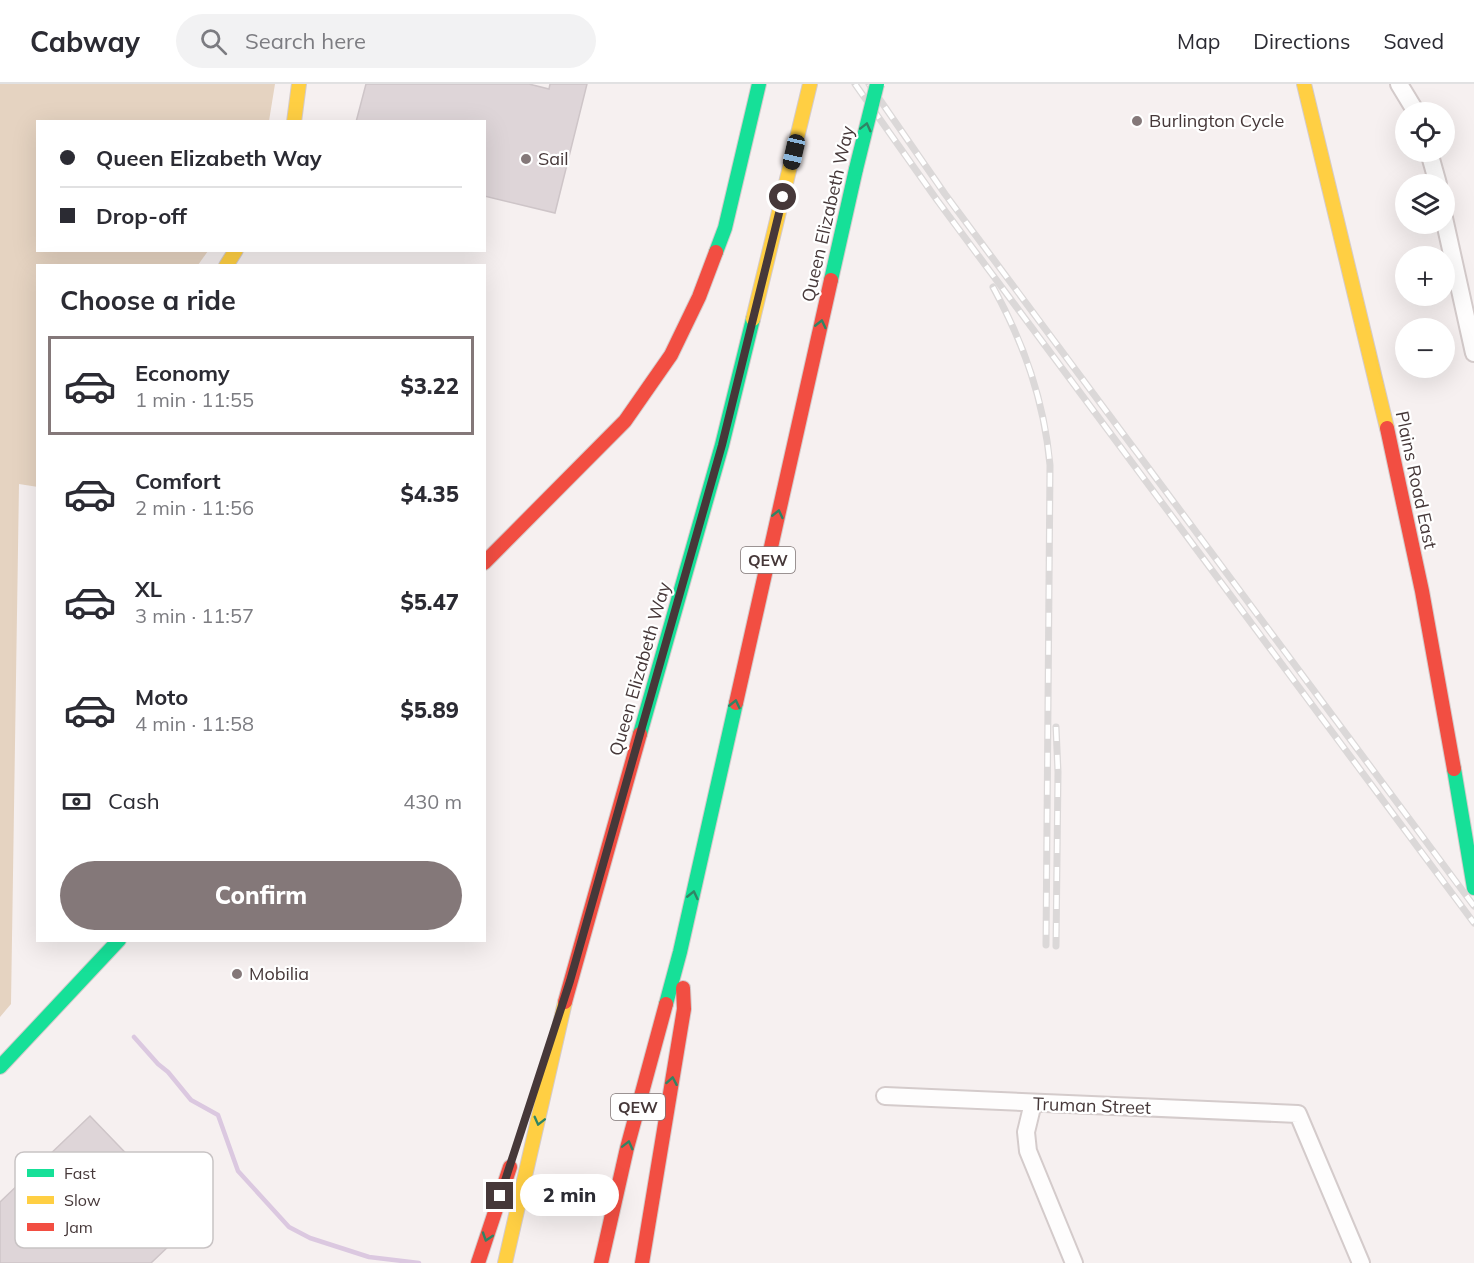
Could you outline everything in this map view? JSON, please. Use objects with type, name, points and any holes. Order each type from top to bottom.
[{"type":"main road","points":[[294,120],[299,84]]},
{"type":"main road","points":[[486,561],[625,421],[670,355],[699,297],[725,228],[759,84]]},
{"type":"main road","name":"Queen Elizabeth Way","points":[[505,1263],[570,981],[722,445],[810,84]]},
{"type":"main road","name":"Queen Elizabeth Way","points":[[601,1263],[627,1148],[680,952],[877,84]]},
{"type":"main road","name":"Plains Road East","points":[[1304,84],[1356,286],[1392,453],[1436,665],[1474,888]]},
{"type":"main road","points":[[0,1067],[117,942]]},
{"type":"main road","points":[[642,1263],[684,1010],[680,952]]},
{"type":"main road","points":[[478,1263],[570,981]]},
{"type":"street","points":[[1399,84],[1410,102]]},
{"type":"street","points":[[1448,234],[1474,353]]},
{"type":"street","name":"Truman Street","points":[[885,1096],[1298,1114],[1361,1263]]},
{"type":"street","points":[[1033,1103],[1026,1132],[1028,1151],[1074,1263]]},
{"type":"shaded area","points":[[0,84],[275,84],[269,120],[36,120],[36,252],[207,252],[199,264],[36,264],[36,487],[19,484],[11,1004],[0,1017]]},
{"type":"building","name":"Sail","points":[[366,84],[529,84],[549,89],[550,84],[587,84],[555,213],[486,196],[486,120],[357,120]]},
{"type":"building","points":[[90,1116],[125,1152],[52,1152]]},
{"type":"building","points":[[15,1188],[15,1248],[167,1248],[151,1263],[0,1263],[0,1202]]},
{"type":"waterway","points":[[134,1037],[191,1100],[218,1115],[238,1171],[289,1227],[310,1238],[369,1257],[419,1263]]},
{"type":"railway","points":[[855,84],[937,200],[1474,923]]},
{"type":"railway","points":[[869,84],[945,194],[1474,906]]},
{"type":"railway","points":[[993,287],[1014,330],[1031,373],[1043,418],[1050,465],[1046,945]]},
{"type":"railway","points":[[1056,727],[1058,772],[1056,946]]},
{"type":"traffic: fast","points":[[716,252],[725,228],[759,84]]},
{"type":"traffic: fast","points":[[856,169],[877,84]]},
{"type":"traffic: fast","points":[[831,280],[856,169]]},
{"type":"traffic: fast","points":[[640,734],[722,445],[753,319]]},
{"type":"traffic: fast","points":[[666,1004],[680,952],[736,703]]},
{"type":"traffic: fast","points":[[1454,769],[1474,888]]},
{"type":"traffic: fast","points":[[0,1067],[117,942]]},
{"type":"traffic: slow","points":[[294,120],[299,84]]},
{"type":"traffic: slow","points":[[753,319],[810,84]]},
{"type":"traffic: slow","points":[[1304,84],[1387,428]]},
{"type":"traffic: slow","points":[[227,264],[235,252]]},
{"type":"traffic: slow","points":[[505,1263],[565,1002]]},
{"type":"traffic: jam","points":[[486,561],[625,421],[671,355],[699,297],[716,252]]},
{"type":"traffic: jam","points":[[736,703],[831,280]]},
{"type":"traffic: jam","points":[[1387,428],[1422,591],[1454,769]]},
{"type":"traffic: jam","points":[[565,1002],[640,734]]},
{"type":"traffic: jam","points":[[642,1263],[684,1009],[683,988]]},
{"type":"traffic: jam","points":[[601,1263],[627,1148],[666,1004]]},
{"type":"traffic: jam","points":[[478,1263],[510,1167]]},
{"type":"place","name":"Burlington Cycle","points":[[1137,121]]},
{"type":"place","name":"Sail","points":[[526,159]]},
{"type":"place","name":"Mobilia","points":[[237,974]]},
{"type":"route","points":[[500,1196],[570,981],[722,445],[783,197]]}]
